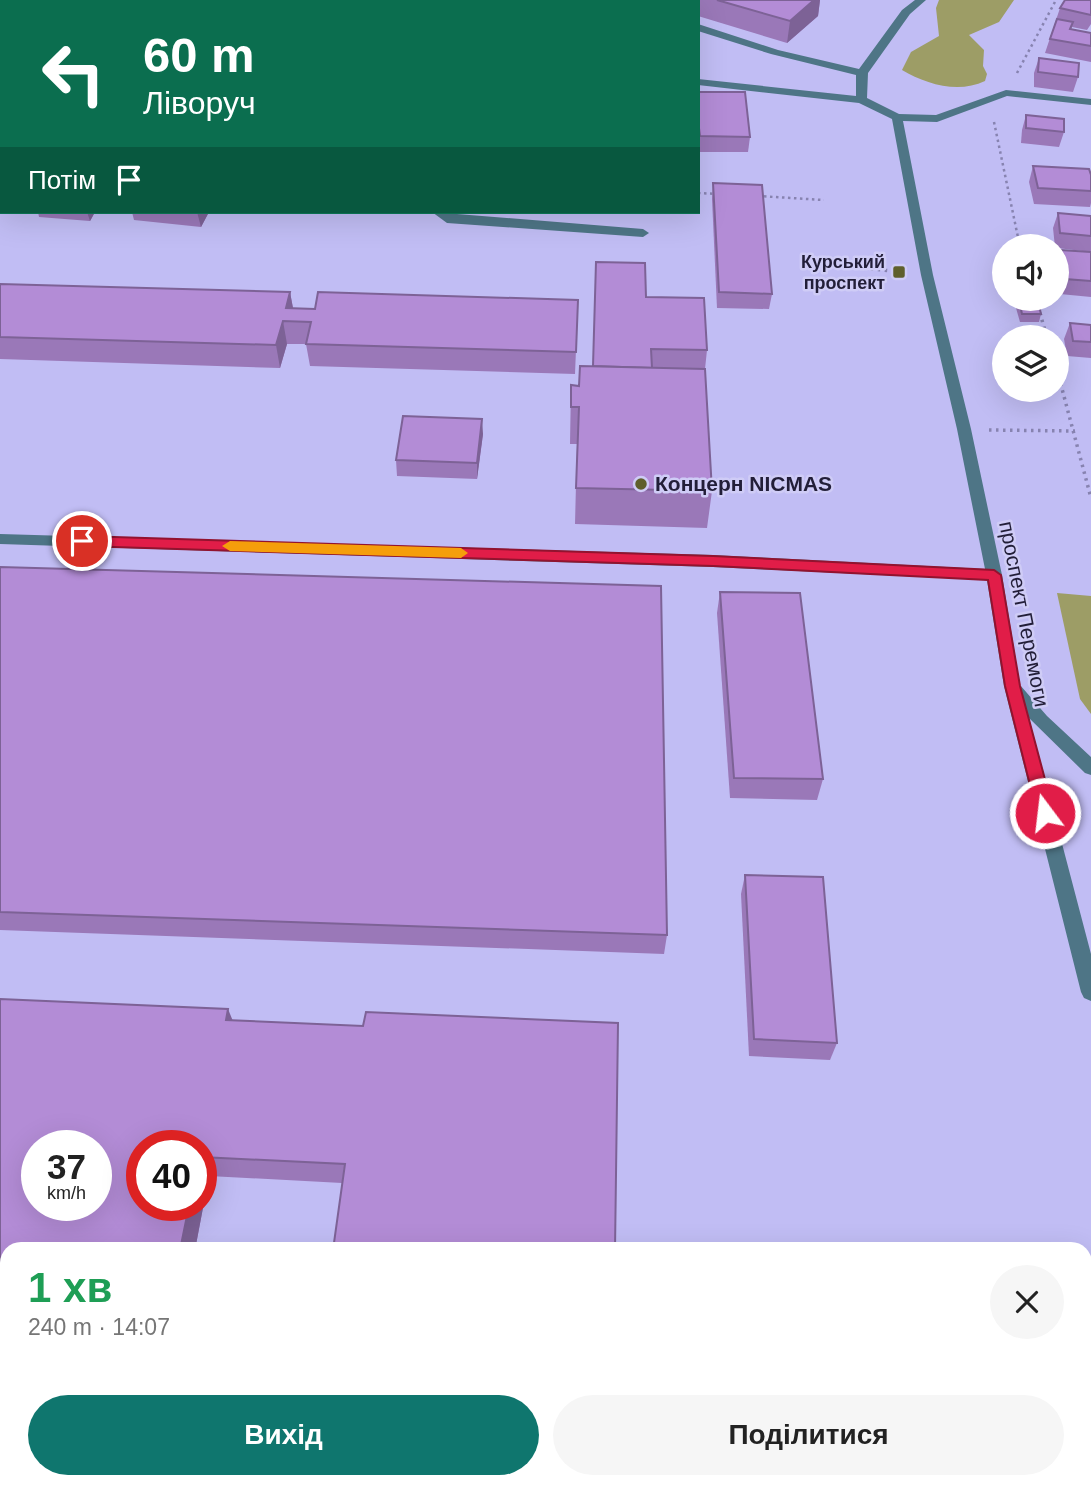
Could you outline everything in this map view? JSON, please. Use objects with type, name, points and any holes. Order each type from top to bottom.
[{"type":"street","points":[[861,100],[862,73],[906,12],[921,0]]},
{"type":"street","points":[[700,28],[775,52],[862,73]]},
{"type":"street","points":[[700,82],[861,100],[897,117],[937,118],[1006,93],[1091,102]]},
{"type":"street","name":"проспект Перемоги","points":[[897,117],[927,275],[964,429],[994,575],[1013,686],[1091,992]]},
{"type":"street","points":[[441,214],[447,219],[643,233]]},
{"type":"street","points":[[0,539],[699,561],[994,575]]},
{"type":"street","points":[[1013,686],[1041,721],[1091,768]]},
{"type":"path","points":[[1017,234],[993,118],[1056,0]]},
{"type":"path","points":[[700,193],[727,194]]},
{"type":"path","points":[[755,196],[824,200]]},
{"type":"path","points":[[836,265],[927,275]]},
{"type":"path","points":[[1040,312],[1044,325]]},
{"type":"path","points":[[1066,402],[1091,498]]},
{"type":"path","points":[[964,429],[1075,431]]},
{"type":"shaded area","points":[[939,0],[1014,0],[999,22],[969,35],[984,50],[983,66],[987,74],[985,81],[964,87],[942,86],[902,70],[911,52],[939,36],[936,8]]},
{"type":"shaded area","points":[[1057,593],[1091,596],[1091,714],[1080,699]]},
{"type":"building","points":[[717,0],[814,0],[790,21]]},
{"type":"building","points":[[1065,0],[1091,0],[1091,15],[1060,8]]},
{"type":"building","points":[[1057,19],[1073,22],[1070,29],[1091,33],[1091,46],[1050,39]]},
{"type":"building","points":[[1039,58],[1079,63],[1078,77],[1038,72]]},
{"type":"building","points":[[700,92],[745,92],[750,137],[700,136]]},
{"type":"building","points":[[1026,115],[1064,119],[1064,132],[1026,128]]},
{"type":"building","points":[[1033,166],[1089,169],[1091,191],[1038,188]]},
{"type":"building","points":[[713,183],[762,185],[772,294],[719,292]]},
{"type":"building","points":[[1058,213],[1091,216],[1091,236],[1060,233]]},
{"type":"building","points":[[1069,251],[1091,252],[1091,281],[1069,279]]},
{"type":"building","points":[[596,262],[645,263],[646,297],[704,298],[707,350],[651,349],[652,368],[593,366]]},
{"type":"building","points":[[0,284],[290,292],[286,308],[315,309],[318,292],[578,300],[576,352],[306,344],[311,322],[283,321],[276,345],[0,337]]},
{"type":"building","points":[[1021,311],[1040,311],[1041,314],[1022,314]]},
{"type":"building","points":[[1070,323],[1091,325],[1091,342],[1073,341]]},
{"type":"building","name":"Концерн NICMAS","points":[[580,366],[705,369],[712,491],[576,488],[579,407],[571,407],[571,385],[579,386]]},
{"type":"building","points":[[403,416],[482,419],[477,463],[396,460]]},
{"type":"building","points":[[0,567],[661,586],[667,935],[0,912]]},
{"type":"building","points":[[720,592],[800,593],[823,779],[734,778]]},
{"type":"building","points":[[745,875],[823,877],[837,1043],[754,1039]]},
{"type":"building","points":[[0,999],[228,1009],[226,1020],[363,1026],[366,1012],[618,1023],[615,1242],[334,1242],[345,1164],[217,1158],[217,1130],[126,1130],[126,1221],[186,1221],[182,1242],[0,1242]]},
{"type":"slow traffic","points":[[230,546],[461,553]]},
{"type":"place","name":"Курський проспект","points":[[899,272]]},
{"type":"place","name":"Концерн NICMAS","points":[[641,484]]},
{"type":"route","points":[[82,541],[713,561],[994,575],[1013,686],[1045,813]]}]
